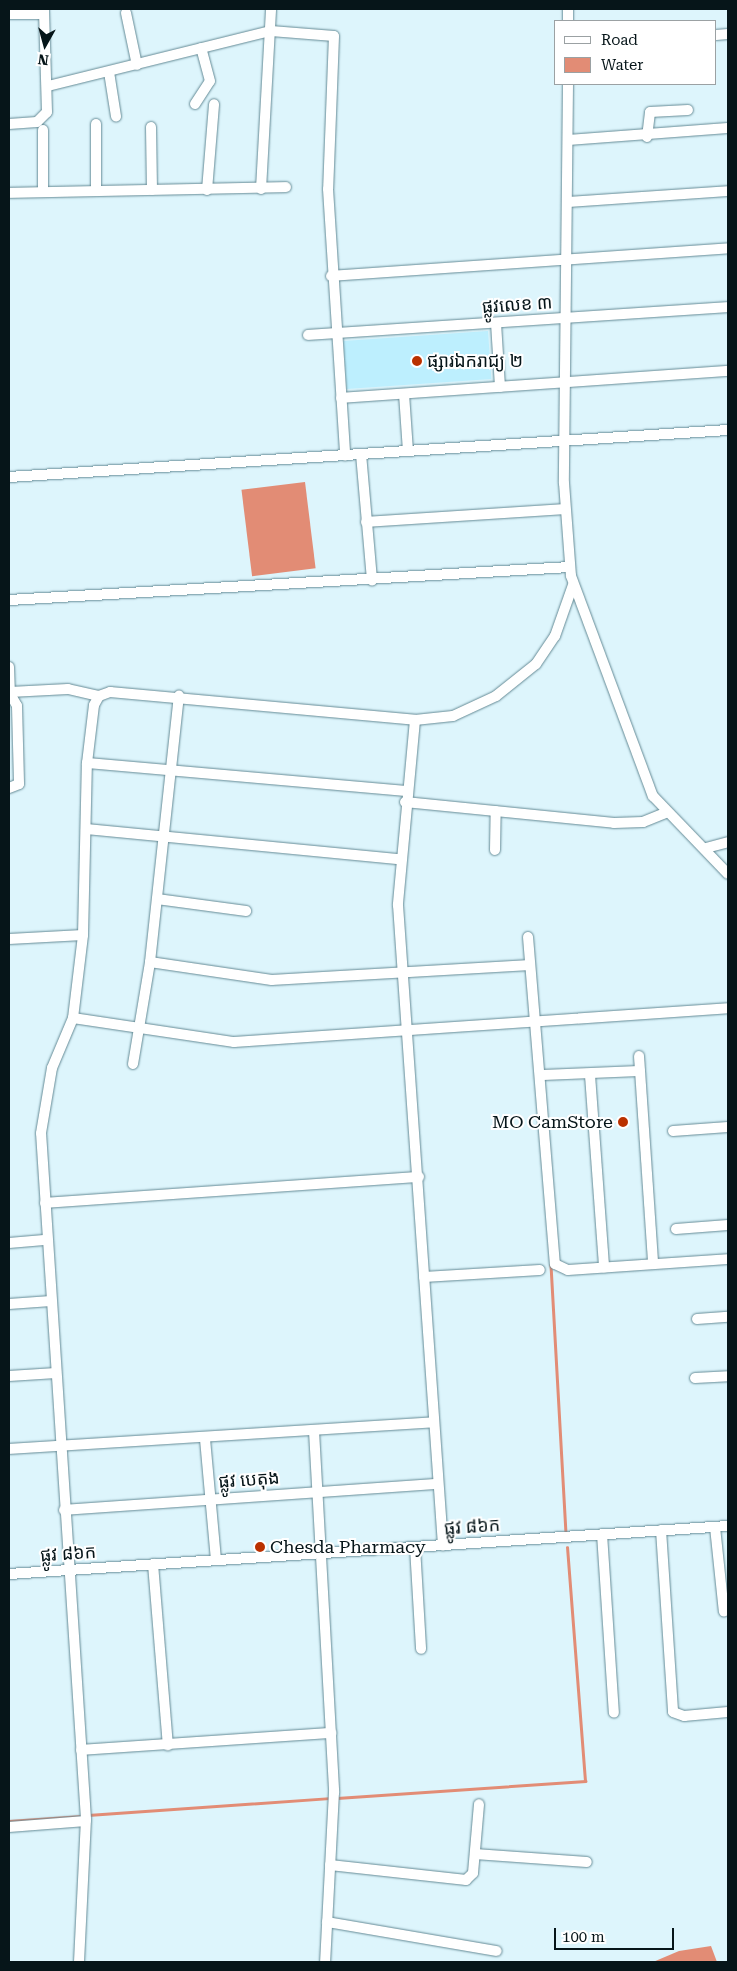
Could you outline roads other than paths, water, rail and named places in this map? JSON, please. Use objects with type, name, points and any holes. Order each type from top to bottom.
[{"type":"street","points":[[262,189],[271,9]]},
{"type":"street","points":[[9,14],[44,11],[48,86],[43,120],[9,124]]},
{"type":"street","points":[[126,13],[136,65]]},
{"type":"street","points":[[48,86],[271,31],[334,36],[336,41],[328,189],[331,276],[338,333],[345,455]]},
{"type":"street","points":[[195,104],[210,80],[201,48]]},
{"type":"street","points":[[109,72],[116,116]]},
{"type":"street","points":[[568,85],[568,259],[564,441],[565,509],[569,567],[573,585],[653,796],[665,813],[706,848],[728,874]]},
{"type":"street","points":[[207,190],[214,104]]},
{"type":"street","points":[[647,137],[650,112],[688,110]]},
{"type":"street","points":[[96,124],[96,191]]},
{"type":"street","points":[[151,127],[152,190]]},
{"type":"street","points":[[568,140],[647,137],[728,128]]},
{"type":"street","points":[[43,130],[43,192]]},
{"type":"street","points":[[9,193],[286,187]]},
{"type":"street","points":[[568,202],[728,191]]},
{"type":"street","points":[[331,276],[728,248]]},
{"type":"street","name":"ផ្លូវលេខ ៣","points":[[308,335],[728,307]]},
{"type":"street","points":[[496,323],[500,387]]},
{"type":"street","points":[[341,398],[728,371]]},
{"type":"street","points":[[404,394],[408,451]]},
{"type":"street","points":[[9,477],[728,430]]},
{"type":"street","points":[[361,454],[372,581]]},
{"type":"street","points":[[366,522],[565,509]]},
{"type":"street","points":[[9,600],[372,581],[569,567]]},
{"type":"street","points":[[9,692],[68,689],[98,696],[110,692],[179,696],[415,720],[469,711],[522,676],[548,648],[573,585]]},
{"type":"street","points":[[9,667],[9,692],[17,706],[19,784],[9,788]]},
{"type":"street","points":[[78,1962],[86,1817],[70,1570],[64,1510],[41,1133],[52,1068],[73,1018],[83,935],[87,763],[90,717],[98,696]]},
{"type":"street","points":[[132,1064],[150,962],[179,696]]},
{"type":"street","points":[[415,720],[400,859],[402,973],[418,1177],[437,1484],[443,1545]]},
{"type":"street","points":[[87,763],[407,791]]},
{"type":"street","points":[[405,802],[614,823],[643,822],[665,813]]},
{"type":"street","points":[[495,850],[496,811]]},
{"type":"street","points":[[86,829],[163,838],[400,859]]},
{"type":"street","points":[[706,848],[728,842]]},
{"type":"street","points":[[157,899],[246,911]]},
{"type":"street","points":[[9,939],[83,935]]},
{"type":"street","points":[[528,937],[542,1075],[553,1260],[568,1270],[728,1259]]},
{"type":"street","points":[[150,962],[247,980],[530,965]]},
{"type":"street","points":[[73,1018],[139,1025],[234,1042],[406,1033],[536,1020],[728,1008]]},
{"type":"street","points":[[639,1056],[653,1264]]},
{"type":"street","points":[[542,1075],[640,1071]]},
{"type":"street","points":[[590,1074],[604,1267]]},
{"type":"street","points":[[673,1131],[728,1127]]},
{"type":"street","points":[[45,1203],[418,1177]]},
{"type":"street","points":[[676,1229],[728,1225]]},
{"type":"street","points":[[9,1243],[47,1240]]},
{"type":"street","points":[[424,1277],[540,1270]]},
{"type":"street","points":[[9,1304],[51,1301]]},
{"type":"street","points":[[697,1319],[728,1317]]},
{"type":"street","points":[[9,1376],[56,1373]]},
{"type":"street","points":[[695,1378],[728,1376]]},
{"type":"street","points":[[9,1449],[205,1439],[433,1422]]},
{"type":"street","points":[[314,1431],[320,1492],[334,1792],[325,1962]]},
{"type":"street","points":[[205,1439],[212,1499],[216,1560]]},
{"type":"street","name":"ផ្លូវ បេតុង","points":[[64,1510],[437,1484]]},
{"type":"street","name":"ផ្លូវ ៨៦ក","points":[[9,1574],[728,1526]]},
{"type":"street","points":[[715,1527],[724,1612]]},
{"type":"street","points":[[661,1530],[672,1712],[684,1716],[728,1712]]},
{"type":"street","points":[[602,1534],[614,1713]]},
{"type":"street","points":[[415,1547],[421,1649]]},
{"type":"street","points":[[153,1564],[168,1745]]},
{"type":"street","points":[[81,1750],[331,1733]]},
{"type":"street","points":[[330,1865],[466,1880],[473,1872],[479,1804]]},
{"type":"street","points":[[9,1827],[86,1817]]},
{"type":"street","points":[[474,1854],[587,1862]]},
{"type":"street","points":[[327,1922],[497,1951]]},
{"type":"water","points":[[305,482],[316,568],[252,576],[241,490]]},
{"type":"water","points":[[711,1946],[717,1962],[653,1962],[679,1951]]},
{"type":"waterway","points":[[551,1265],[566,1531]]},
{"type":"waterway","points":[[337,1798],[585,1781],[567,1548]]},
{"type":"waterway","points":[[88,1815],[332,1798]]},
{"type":"waterway","points":[[9,1821],[82,1816]]},
{"type":"place","name":"ផ្សារឯករាជ្យ ២","points":[[417,361]]},
{"type":"place","name":"MO CamStore","points":[[623,1122]]},
{"type":"place","name":"Chesda Pharmacy","points":[[260,1547]]}]
